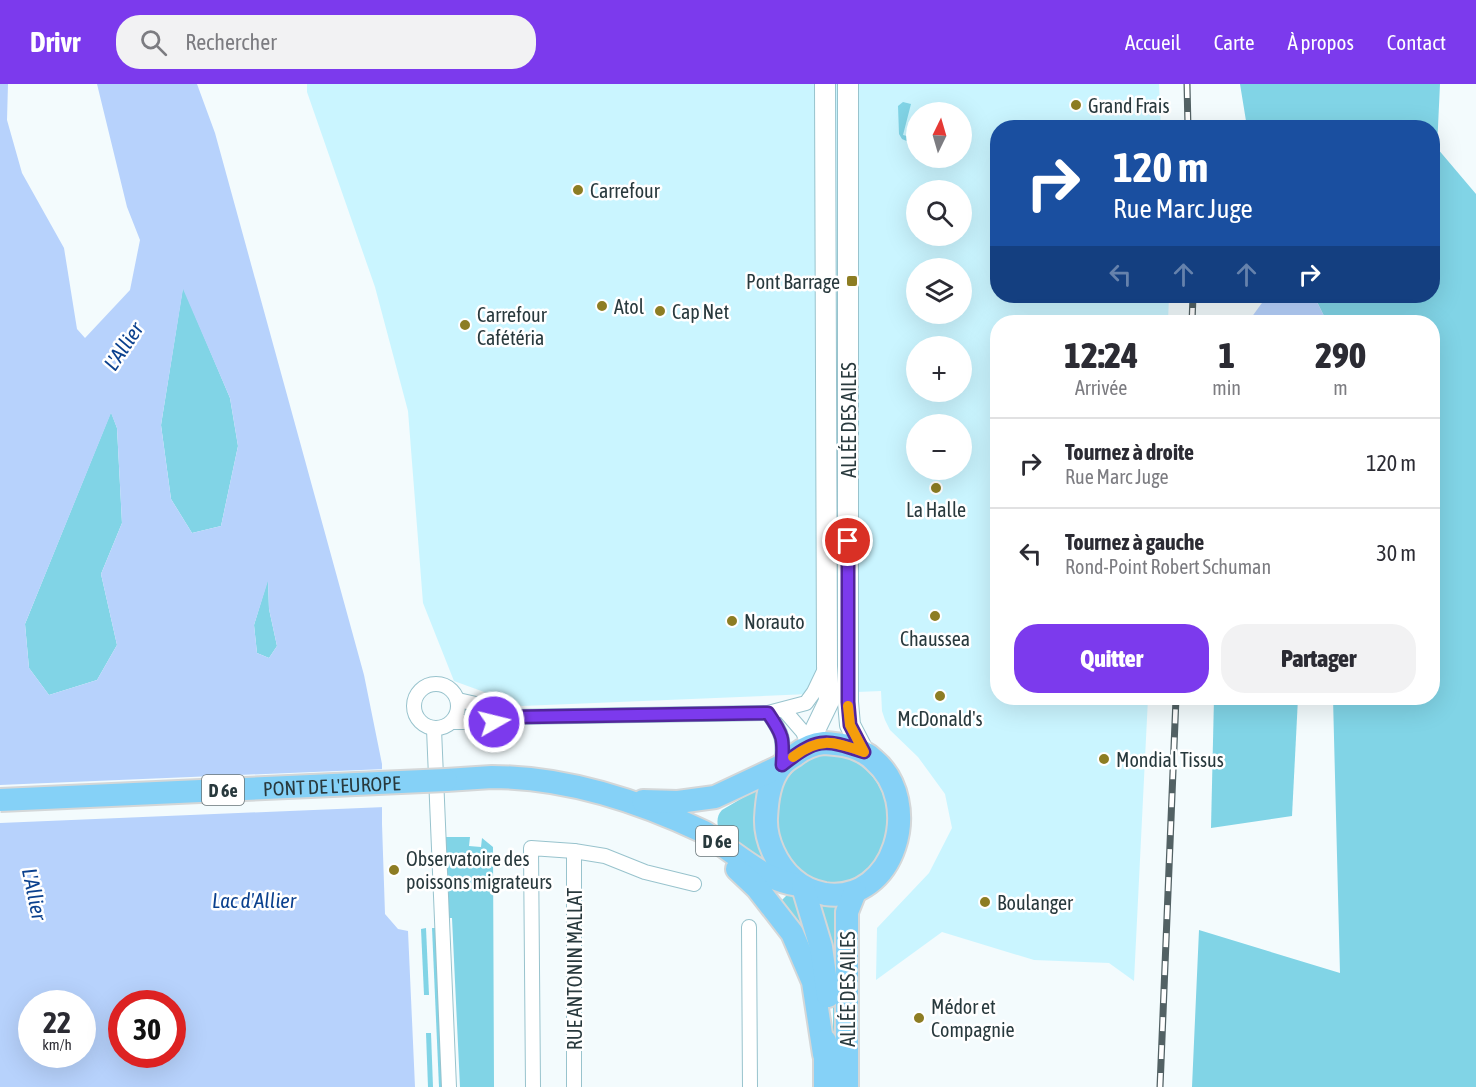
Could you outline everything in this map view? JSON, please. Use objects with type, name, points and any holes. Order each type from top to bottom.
[{"type":"main road","name":"ALLÉE DES AILES","points":[[811,745],[815,730],[829,701],[825,84]]},
{"type":"main road","name":"ALLÉE DES AILES","points":[[848,84],[848,702],[850,725],[864,752]]},
{"type":"main road","points":[[824,742],[844,745],[864,752],[890,777],[900,808],[900,826],[892,854],[882,870],[855,892],[837,896],[819,893],[802,886],[790,876],[779,863],[773,850],[766,823],[768,796],[772,782],[782,765],[811,745],[824,742]]},
{"type":"main road","name":"D 6e","points":[[629,801],[678,802],[715,797],[782,765]]},
{"type":"main road","name":"PONT DE L'EUROPE","points":[[0,800],[493,777],[538,780],[629,801]]},
{"type":"main road","points":[[629,801],[709,845],[757,888],[792,933],[813,982],[825,1054]]},
{"type":"main road","name":"D 6e","points":[[629,801],[706,833],[761,873],[789,884],[802,886]]},
{"type":"main road","name":"ALLÉE DES AILES","points":[[802,886],[821,947],[828,998],[825,1087]]},
{"type":"main road","name":"ALLÉE DES AILES","points":[[848,1087],[847,912],[855,892]]},
{"type":"street","points":[[453,722],[494,722],[511,717],[768,713],[806,703],[827,666]]},
{"type":"street","points":[[440,684],[451,689],[458,700],[459,711],[453,722],[434,729],[421,723],[414,710],[416,696],[420,690],[426,686],[440,684]]},
{"type":"street","points":[[458,700],[511,717]]},
{"type":"street","points":[[784,710],[811,745]]},
{"type":"street","points":[[768,713],[779,729],[784,744],[782,765]]},
{"type":"street","points":[[434,729],[449,1087]]},
{"type":"street","name":"RUE ANTONIN MALLAT","points":[[533,1087],[531,848],[605,856],[645,872],[694,884]]},
{"type":"street","name":"RUE ANTONIN MALLAT","points":[[574,851],[574,1087]]},
{"type":"street","points":[[749,927],[750,1087]]},
{"type":"shaded area","points":[[307,84],[1159,84],[1161,120],[990,120],[990,303],[1169,303],[1168,315],[990,315],[990,705],[1148,705],[1134,981],[1109,963],[1034,960],[942,932],[876,980],[877,928],[929,873],[952,828],[945,794],[918,757],[890,730],[882,711],[881,691],[522,706],[454,681],[423,603],[408,411],[375,287],[307,92]]},
{"type":"shaded area","points":[[1240,84],[1440,84],[1438,120],[1246,120]]},
{"type":"shaded area","points":[[903,102],[906,103],[906,123],[903,135],[906,136],[906,141],[899,134],[898,106]]},
{"type":"shaded area","points":[[1440,152],[1476,194],[1476,1087],[1192,1087],[1199,930],[1340,973],[1333,705],[1440,705],[1440,315],[1324,315],[1318,303],[1440,303]]},
{"type":"shaded area","points":[[183,287],[230,398],[238,446],[221,526],[192,533],[171,499],[161,425]]},
{"type":"shaded area","points":[[111,412],[117,428],[122,523],[101,574],[117,645],[97,680],[49,695],[29,668],[25,624]]},
{"type":"shaded area","points":[[268,579],[269,609],[277,646],[269,658],[257,653],[254,625]]},
{"type":"shaded area","points":[[1214,705],[1298,705],[1292,816],[1211,828]]},
{"type":"shaded area","points":[[829,754],[852,760],[869,773],[877,783],[887,808],[886,834],[883,846],[876,858],[861,874],[841,883],[815,881],[801,873],[788,857],[775,830],[778,800],[785,780],[791,772],[807,760]]},
{"type":"shaded area","points":[[761,787],[769,867],[718,828],[718,816],[722,810]]},
{"type":"shaded area","points":[[445,837],[470,837],[469,846],[481,847],[482,838],[493,847],[494,1087],[460,1087],[452,918],[448,918]]},
{"type":"shaded area","points":[[788,894],[795,896],[815,955],[781,901]]},
{"type":"shaded area","points":[[816,904],[839,906],[840,1062],[833,1062],[833,1005]]},
{"type":"shaded area","points":[[426,928],[429,995],[424,995],[421,929]]},
{"type":"shaded area","points":[[432,928],[437,928],[444,1087],[439,1087]]},
{"type":"shaded area","points":[[426,1033],[431,1033],[433,1087],[428,1087]]},
{"type":"water","points":[[0,84],[8,84],[7,120],[22,173],[64,248],[77,329],[85,338],[130,290],[140,240],[127,207],[97,84],[197,84],[215,133],[364,675],[382,764],[385,914],[398,929],[408,931],[415,1087],[0,1087]],"holes":[[[183,289],[230,398],[238,446],[221,526],[192,533],[171,499],[161,425]],[[111,413],[117,428],[122,523],[101,574],[117,645],[97,680],[49,695],[29,668],[25,624]],[[268,581],[269,609],[277,646],[269,658],[257,653],[254,625]]]},
{"type":"water","points":[[1262,303],[1318,303],[1324,315],[1253,315]]},
{"type":"pier","points":[[385,769],[385,807],[0,823],[0,785]]},
{"type":"railway","points":[[1187,84],[1188,120]]},
{"type":"railway","points":[[1192,315],[1193,303]]},
{"type":"railway","points":[[1160,1087],[1176,705]]},
{"type":"slow traffic","points":[[793,757],[804,748],[824,742],[844,745],[864,752],[850,725],[848,706]]},
{"type":"place","name":"Grand Frais","points":[[1076,105]]},
{"type":"place","name":"Carrefour","points":[[578,190]]},
{"type":"place","name":"Pont Barrage","points":[[852,281]]},
{"type":"place","name":"Atol","points":[[602,306]]},
{"type":"place","name":"Cap Net","points":[[660,311]]},
{"type":"place","name":"Carrefour Cafétéria","points":[[465,325]]},
{"type":"place","name":"La Halle","points":[[936,488]]},
{"type":"place","name":"Chaussea","points":[[935,616]]},
{"type":"place","name":"Norauto","points":[[732,621]]},
{"type":"place","name":"McDonald's","points":[[940,696]]},
{"type":"place","name":"Mondial Tissus","points":[[1104,759]]},
{"type":"place","name":"Observatoire des poissons migrateurs","points":[[394,870]]},
{"type":"place","name":"Boulanger","points":[[985,902]]},
{"type":"place","name":"Médor et Compagnie","points":[[919,1018]]},
{"type":"route","points":[[494,722],[511,717],[768,713],[779,729],[784,744],[782,765],[804,748],[824,742],[844,745],[864,752],[850,725],[848,702],[848,541]]},
{"type":"water label","name":"L'Allier","points":[[123,346]]},
{"type":"water label","name":"L'Allier","points":[[35,894]]},
{"type":"water label","name":"Lac d'Allier","points":[[254,900]]}]
